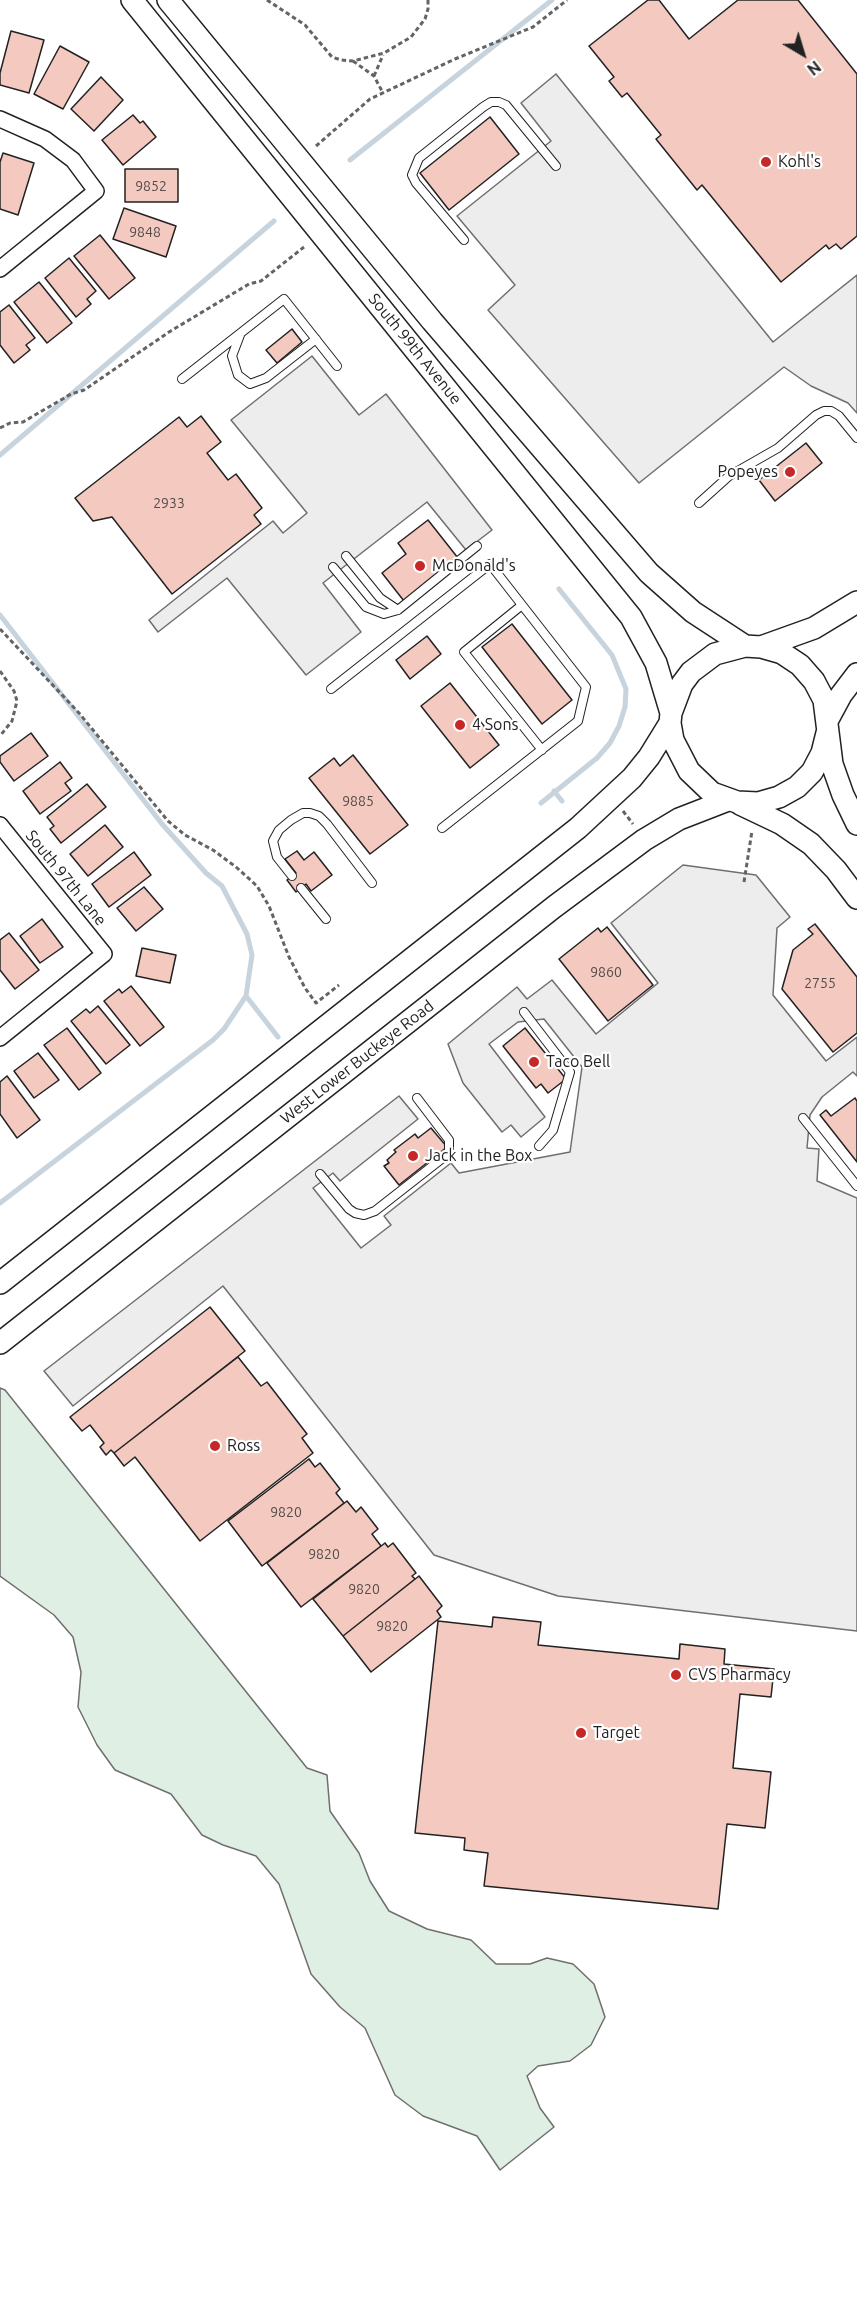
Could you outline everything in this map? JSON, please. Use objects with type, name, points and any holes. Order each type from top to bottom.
[{"type":"main road","name":"South 99th Avenue","points":[[132,0],[631,617],[656,663],[671,718]]},
{"type":"main road","name":"South 99th Avenue","points":[[168,0],[432,321],[649,573],[693,612],[753,647]]},
{"type":"main road","points":[[0,1283],[578,828],[632,778],[649,757],[671,718],[682,684],[702,662],[722,651],[753,647],[814,628],[857,602]]},
{"type":"main road","points":[[753,647],[782,653],[800,665],[814,681],[824,700],[832,764],[857,824]]},
{"type":"main road","points":[[732,801],[758,803],[778,797],[797,787],[812,772],[822,753],[827,727],[841,695],[857,674]]},
{"type":"main road","points":[[671,718],[673,740],[689,771],[712,793],[782,824],[811,844],[836,870],[857,898]]},
{"type":"main road","name":"West Lower Buckeye Road","points":[[0,1343],[554,907],[644,840],[679,819],[732,801]]},
{"type":"street","points":[[0,119],[45,139],[73,160],[96,191],[0,269]]},
{"type":"street","name":"South 97th Lane","points":[[0,825],[104,954],[0,1038]]},
{"type":"lane","points":[[464,240],[416,183],[412,175],[419,158],[483,107],[491,102],[500,102],[506,105],[556,166]]},
{"type":"lane","points":[[182,379],[284,299],[337,366]]},
{"type":"lane","points":[[240,333],[232,356],[238,375],[250,384],[266,378],[316,339]]},
{"type":"lane","points":[[699,503],[729,476],[778,448],[816,415],[824,411],[831,411],[839,416],[857,438]]},
{"type":"lane","points":[[333,567],[366,607],[384,614],[398,610],[477,546]]},
{"type":"lane","points":[[346,556],[380,598],[398,610]]},
{"type":"lane","points":[[331,689],[490,564],[586,687],[578,722],[442,828]]},
{"type":"lane","points":[[522,605],[464,652],[542,750]]},
{"type":"lane","points":[[292,876],[277,856],[273,841],[279,830],[291,820],[303,813],[310,813],[319,816],[327,824],[372,883]]},
{"type":"lane","points":[[301,888],[326,919]]},
{"type":"lane","points":[[524,1012],[570,1072],[554,1130],[539,1146]]},
{"type":"lane","points":[[320,1174],[349,1209],[364,1215],[375,1211],[444,1157],[449,1151],[449,1140],[417,1098]]},
{"type":"lane","points":[[803,1118],[857,1186]]},
{"type":"path","points":[[267,0],[305,25],[332,57],[353,61],[384,53],[398,46],[419,28],[428,9],[428,0]]},
{"type":"path","points":[[316,146],[370,99],[533,27],[567,0]]},
{"type":"path","points":[[374,76],[384,53]]},
{"type":"path","points":[[353,61],[374,76],[383,93]]},
{"type":"path","points":[[0,428],[10,423],[23,422],[71,394],[84,390],[169,332],[249,284],[261,281],[304,247]]},
{"type":"path","points":[[0,629],[85,719],[168,821],[185,835],[213,850],[257,886],[269,906],[304,988],[316,1003],[339,985]]},
{"type":"path","points":[[0,671],[14,691],[17,701],[12,721],[0,736]]},
{"type":"path","points":[[623,811],[634,826]]},
{"type":"path","points":[[744,882],[752,831]]},
{"type":"green space","points":[[0,1388],[5,1390],[307,1768],[327,1775],[330,1811],[359,1853],[370,1881],[389,1911],[427,1929],[471,1940],[496,1964],[530,1964],[547,1958],[573,1964],[594,1984],[605,2017],[591,2045],[570,2061],[538,2066],[527,2076],[540,2108],[554,2127],[500,2170],[477,2136],[423,2116],[395,2095],[365,2028],[340,2007],[311,1974],[279,1884],[256,1856],[202,1835],[171,1794],[115,1770],[97,1745],[78,1707],[81,1672],[73,1637],[54,1615],[0,1576]]},
{"type":"shaded area","points":[[556,74],[773,342],[857,275],[857,413],[848,403],[811,386],[784,367],[639,483],[488,310],[515,285],[457,216],[551,141],[521,103]]},
{"type":"shaded area","points":[[312,356],[359,415],[386,394],[492,530],[466,550],[427,502],[323,583],[361,632],[306,675],[227,578],[158,632],[149,620],[273,521],[283,533],[307,513],[231,420]]},
{"type":"shaded area","points":[[683,865],[756,875],[790,917],[777,928],[773,995],[826,1061],[857,1037],[857,1076],[853,1072],[822,1097],[810,1115],[807,1148],[819,1149],[817,1181],[857,1198],[857,1631],[558,1596],[434,1555],[223,1286],[73,1406],[44,1371],[399,1096],[418,1119],[340,1181],[333,1173],[313,1188],[361,1248],[391,1225],[384,1216],[451,1163],[459,1173],[570,1152],[582,1067],[544,1019],[518,1022],[489,1044],[545,1117],[521,1137],[511,1125],[502,1132],[463,1083],[448,1044],[517,987],[527,999],[552,980],[596,1034],[658,983],[611,923]]},
{"type":"building","name":"Kohl's","points":[[648,0],[659,0],[689,39],[738,0],[798,0],[857,74],[857,236],[841,249],[836,244],[829,249],[826,245],[781,282],[702,185],[697,190],[656,139],[661,135],[627,93],[622,97],[609,81],[614,77],[589,46]]},
{"type":"building","points":[[11,31],[44,40],[29,93],[0,85],[0,73]]},
{"type":"building","points":[[60,46],[89,62],[63,109],[34,94]]},
{"type":"building","points":[[101,77],[123,100],[94,131],[71,109]]},
{"type":"building","points":[[133,115],[140,123],[143,121],[156,137],[123,165],[102,140]]},
{"type":"building","points":[[490,117],[519,154],[449,210],[420,173]]},
{"type":"building","points":[[3,153],[34,163],[18,215],[0,209],[0,162]]},
{"type":"building","points":[[125,169],[178,169],[178,202],[125,202]]},
{"type":"building","points":[[124,208],[176,226],[166,257],[113,239]]},
{"type":"building","points":[[100,235],[135,278],[109,299],[74,256]]},
{"type":"building","points":[[69,258],[96,291],[87,299],[91,304],[76,317],[45,278]]},
{"type":"building","points":[[39,282],[72,323],[47,343],[14,302]]},
{"type":"building","points":[[9,305],[35,338],[26,345],[30,350],[14,363],[0,345],[0,312]]},
{"type":"building","points":[[292,329],[302,342],[277,363],[266,350]]},
{"type":"building","points":[[201,416],[221,442],[207,453],[228,480],[236,474],[262,508],[254,515],[261,524],[172,594],[112,517],[93,521],[75,498],[179,417],[187,427]]},
{"type":"building","name":"Popeyes","points":[[806,443],[822,463],[775,501],[759,480]]},
{"type":"building","name":"McDonald's","points":[[428,520],[458,558],[404,601],[382,573],[406,554],[398,543]]},
{"type":"building","name":"4 Sons","points":[[512,624],[572,700],[542,724],[482,647]]},
{"type":"building","points":[[427,636],[441,654],[410,679],[396,660]]},
{"type":"building","name":"4 Sons","points":[[450,683],[499,745],[470,768],[421,706]]},
{"type":"building","points":[[31,733],[48,756],[14,781],[0,762],[0,756]]},
{"type":"building","points":[[353,755],[408,825],[370,854],[309,778],[334,758],[340,766]]},
{"type":"building","points":[[60,762],[72,778],[65,783],[71,791],[40,814],[23,791]]},
{"type":"building","points":[[87,784],[106,807],[61,843],[50,829],[54,826],[47,817]]},
{"type":"building","points":[[105,825],[123,847],[88,876],[70,854]]},
{"type":"building","points":[[297,851],[304,860],[314,852],[332,875],[311,891],[306,884],[296,892],[287,880],[296,873],[285,859]]},
{"type":"building","points":[[134,852],[151,875],[109,907],[92,884]]},
{"type":"building","points":[[144,887],[163,909],[136,931],[117,908]]},
{"type":"building","points":[[42,919],[63,947],[40,963],[20,936]]},
{"type":"building","points":[[815,924],[857,977],[857,1033],[833,1052],[782,989],[793,950],[813,934],[808,929]]},
{"type":"building","points":[[607,927],[653,985],[608,1021],[559,959],[598,928],[601,932]]},
{"type":"building","points":[[9,933],[39,970],[15,989],[0,970],[0,940]]},
{"type":"building","points":[[142,948],[176,955],[170,983],[136,976]]},
{"type":"building","points":[[131,986],[164,1027],[140,1046],[104,1001],[119,989],[122,993]]},
{"type":"building","points":[[98,1006],[130,1045],[106,1064],[71,1021],[86,1009],[90,1013]]},
{"type":"building","points":[[67,1028],[101,1073],[79,1090],[44,1045]]},
{"type":"building","name":"Taco Bell","points":[[525,1028],[566,1079],[548,1093],[541,1084],[536,1088],[503,1046]]},
{"type":"building","points":[[38,1053],[59,1080],[34,1098],[14,1071]]},
{"type":"building","points":[[7,1076],[40,1120],[17,1138],[0,1114],[0,1082]]},
{"type":"building","points":[[855,1098],[857,1101],[857,1162],[820,1115],[826,1110],[831,1116]]},
{"type":"building","name":"Jack in the Box","points":[[431,1128],[447,1147],[399,1185],[384,1166],[389,1163],[387,1160],[396,1152],[394,1150],[415,1134],[418,1138]]},
{"type":"building","points":[[210,1307],[245,1351],[114,1453],[111,1450],[106,1455],[100,1447],[104,1443],[90,1425],[82,1431],[70,1417]]},
{"type":"building","name":"Ross","points":[[238,1357],[261,1386],[267,1382],[307,1434],[302,1438],[313,1453],[200,1541],[135,1457],[124,1466],[114,1453]]},
{"type":"building","points":[[309,1459],[315,1467],[320,1463],[340,1489],[336,1493],[344,1503],[262,1566],[228,1521]]},
{"type":"building","points":[[347,1501],[356,1512],[361,1507],[378,1529],[372,1534],[381,1546],[301,1607],[267,1563]]},
{"type":"building","points":[[385,1543],[388,1547],[393,1543],[416,1573],[412,1576],[415,1579],[343,1636],[313,1599]]},
{"type":"building","points":[[419,1576],[442,1606],[437,1611],[441,1617],[371,1672],[343,1636]]},
{"type":"building","name":"Target","points":[[493,1617],[541,1622],[538,1645],[679,1659],[680,1644],[725,1649],[724,1664],[774,1669],[771,1697],[740,1694],[733,1768],[771,1772],[765,1828],[727,1824],[718,1909],[484,1886],[488,1853],[464,1850],[465,1838],[415,1833],[438,1621],[492,1627]]},
{"type":"waterway","points":[[350,160],[552,0]]},
{"type":"waterway","points":[[0,455],[274,221]]},
{"type":"waterway","points":[[541,803],[597,758],[610,743],[625,707],[626,689],[612,655],[559,589]]},
{"type":"waterway","points":[[0,615],[162,824],[206,873],[222,886],[247,934],[252,955],[246,996],[224,1029],[213,1040],[0,1203]]},
{"type":"waterway","points":[[554,791],[562,801]]},
{"type":"waterway","points":[[246,996],[278,1037]]},
{"type":"place","name":"Kohl's","points":[[766,162]]},
{"type":"place","name":"Popeyes","points":[[790,472]]},
{"type":"place","name":"McDonald's","points":[[420,566]]},
{"type":"place","name":"4 Sons","points":[[460,725]]},
{"type":"place","name":"Taco Bell","points":[[534,1062]]},
{"type":"place","name":"Jack in the Box","points":[[413,1156]]},
{"type":"place","name":"Ross","points":[[215,1446]]},
{"type":"place","name":"CVS Pharmacy","points":[[676,1675]]},
{"type":"place","name":"Target","points":[[581,1733]]}]
